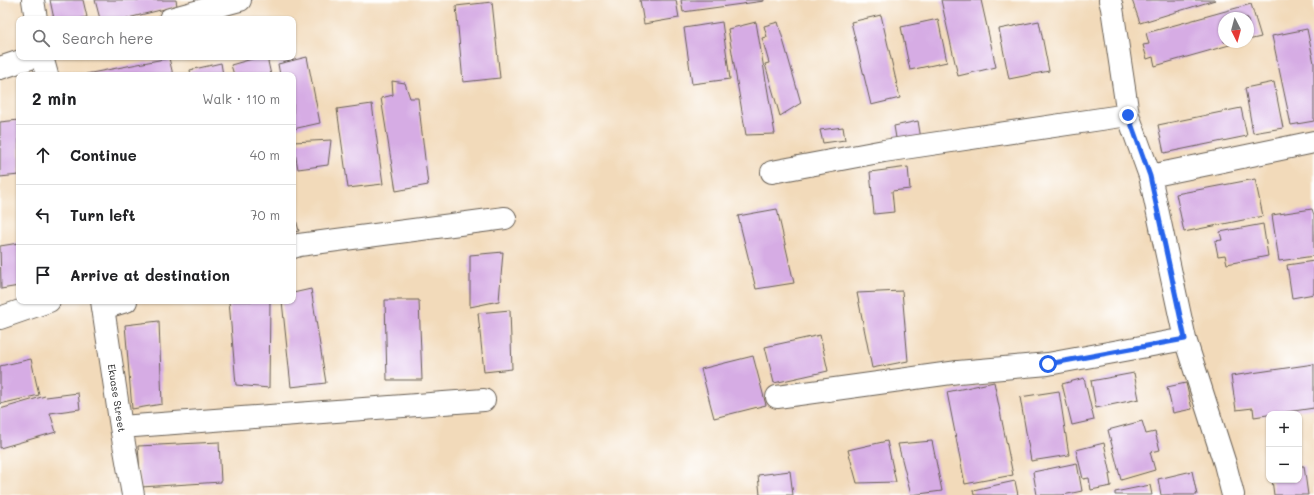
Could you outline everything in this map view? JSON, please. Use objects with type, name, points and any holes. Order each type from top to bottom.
[{"type":"street","points":[[33,0],[36,16]]},
{"type":"street","points":[[181,16],[240,0]]},
{"type":"street","points":[[1110,0],[1128,115],[1150,176],[1185,339],[1225,464],[1233,495]]},
{"type":"street","points":[[0,68],[24,60]]},
{"type":"street","points":[[43,60],[46,72]]},
{"type":"street","points":[[772,172],[884,151],[1128,115]]},
{"type":"street","points":[[1150,176],[1314,142]]},
{"type":"street","points":[[296,246],[505,218]]},
{"type":"street","points":[[0,318],[40,304]]},
{"type":"street","name":"Ekuase Street","points":[[103,305],[121,427],[133,495]]},
{"type":"street","points":[[777,397],[958,372],[1048,364],[1185,339]]},
{"type":"street","points":[[121,427],[484,400]]},
{"type":"building","points":[[50,0],[83,0],[87,16],[53,16]]},
{"type":"building","points":[[95,0],[176,0],[177,6],[136,16],[99,16]]},
{"type":"building","points":[[640,0],[676,0],[679,18],[644,24]]},
{"type":"building","points":[[681,0],[764,0],[764,1],[683,12]]},
{"type":"building","points":[[941,0],[981,0],[996,67],[958,76]]},
{"type":"building","points":[[1132,0],[1215,0],[1140,23]]},
{"type":"building","points":[[492,2],[500,78],[463,82],[456,6]]},
{"type":"building","points":[[1251,4],[1253,12],[1222,12]]},
{"type":"building","points":[[1218,13],[1219,48],[1155,66],[1153,57],[1147,59],[1143,45],[1149,44],[1146,33]]},
{"type":"building","points":[[1254,14],[1261,37],[1254,39]]},
{"type":"building","points":[[881,15],[900,98],[871,105],[851,22]]},
{"type":"building","points":[[938,19],[947,62],[910,70],[901,27]]},
{"type":"building","points":[[1039,21],[1049,71],[1009,79],[999,29]]},
{"type":"building","points":[[722,22],[730,79],[692,84],[684,28]]},
{"type":"building","points":[[756,22],[775,134],[746,135],[728,29]]},
{"type":"building","points":[[778,22],[801,103],[780,116],[765,64],[769,63],[762,38],[767,37],[764,26]]},
{"type":"building","points":[[1307,29],[1314,63],[1314,121],[1291,125],[1272,36]]},
{"type":"building","points":[[307,57],[320,123],[296,128],[296,72],[279,72],[278,64]]},
{"type":"building","points":[[159,60],[169,60],[172,72],[96,72]]},
{"type":"building","points":[[248,60],[268,60],[270,72],[233,72],[231,65]]},
{"type":"building","points":[[221,63],[222,72],[190,72],[190,70]]},
{"type":"building","points":[[392,81],[405,83],[410,98],[418,98],[428,185],[396,191],[381,98],[393,95]]},
{"type":"building","points":[[1274,82],[1283,128],[1253,133],[1245,88]]},
{"type":"building","points":[[372,104],[383,184],[348,188],[337,109]]},
{"type":"building","points":[[1241,108],[1247,136],[1164,153],[1158,125]]},
{"type":"building","points":[[16,120],[16,175],[0,177],[0,122]]},
{"type":"building","points":[[918,121],[921,139],[897,144],[894,126]]},
{"type":"building","points":[[843,127],[845,140],[823,143],[820,130]]},
{"type":"building","points":[[331,140],[328,165],[298,169],[296,158],[296,142]]},
{"type":"building","points":[[908,167],[910,189],[892,191],[894,212],[874,214],[870,172]]},
{"type":"building","points":[[1255,179],[1263,216],[1184,232],[1176,194]]},
{"type":"building","points":[[777,209],[794,283],[756,289],[738,216]]},
{"type":"building","points":[[1312,209],[1314,215],[1314,256],[1279,261],[1272,215]]},
{"type":"building","points":[[296,220],[299,231],[296,232]]},
{"type":"building","points":[[1263,224],[1268,256],[1227,264],[1225,255],[1218,256],[1215,241],[1222,240],[1220,232]]},
{"type":"building","points":[[16,243],[16,286],[1,289],[0,246]]},
{"type":"building","points":[[503,252],[499,301],[470,307],[470,255]]},
{"type":"building","points":[[1314,261],[1314,294],[1292,298],[1287,265]]},
{"type":"building","points":[[311,289],[326,383],[291,387],[282,304],[296,304],[296,292]]},
{"type":"building","points":[[902,291],[908,361],[872,368],[857,293]]},
{"type":"building","points":[[385,300],[419,300],[422,380],[387,380]]},
{"type":"building","points":[[229,304],[270,304],[269,388],[236,385]]},
{"type":"building","points":[[510,310],[512,369],[484,372],[478,313]]},
{"type":"building","points":[[159,321],[162,404],[132,409],[125,325]]},
{"type":"building","points":[[820,335],[828,371],[774,383],[765,347]]},
{"type":"building","points":[[753,356],[766,405],[714,418],[701,369]]},
{"type":"building","points":[[31,359],[39,395],[0,404],[0,366]]},
{"type":"building","points":[[1314,364],[1314,408],[1294,411],[1266,411],[1266,415],[1254,417],[1253,408],[1236,410],[1231,376]]},
{"type":"building","points":[[1134,373],[1139,399],[1096,408],[1091,381]]},
{"type":"building","points":[[1084,378],[1094,420],[1072,425],[1062,384]]},
{"type":"building","points":[[994,382],[1013,475],[965,484],[947,392]]},
{"type":"building","points":[[1186,383],[1192,409],[1173,413],[1167,387]]},
{"type":"building","points":[[1059,391],[1069,455],[1031,461],[1020,397]]},
{"type":"building","points":[[78,393],[80,409],[50,413],[56,432],[0,448],[0,409],[45,396]]},
{"type":"building","points":[[1142,421],[1146,434],[1155,432],[1160,450],[1150,452],[1155,470],[1121,480],[1108,430]]},
{"type":"building","points":[[887,441],[896,482],[857,483],[848,450]]},
{"type":"building","points":[[932,441],[942,491],[911,495],[898,444]]},
{"type":"building","points":[[219,442],[221,482],[141,487],[138,446]]},
{"type":"building","points":[[1104,443],[1111,474],[1109,474],[1111,486],[1091,490],[1089,478],[1083,479],[1076,450]]},
{"type":"building","points":[[1077,463],[1082,491],[1063,495],[1037,495],[1033,472]]},
{"type":"building","points":[[1302,466],[1304,466],[1308,495],[1274,495],[1272,483],[1302,483]]},
{"type":"building","points":[[790,471],[793,495],[760,495],[758,475]]},
{"type":"building","points":[[1192,471],[1197,495],[1161,495],[1158,479]]},
{"type":"building","points":[[1015,481],[1018,495],[974,495],[973,490]]},
{"type":"building","points":[[1150,485],[1152,495],[1115,495],[1115,492]]},
{"type":"route","points":[[1048,364],[1185,339],[1150,176],[1128,115]]}]
